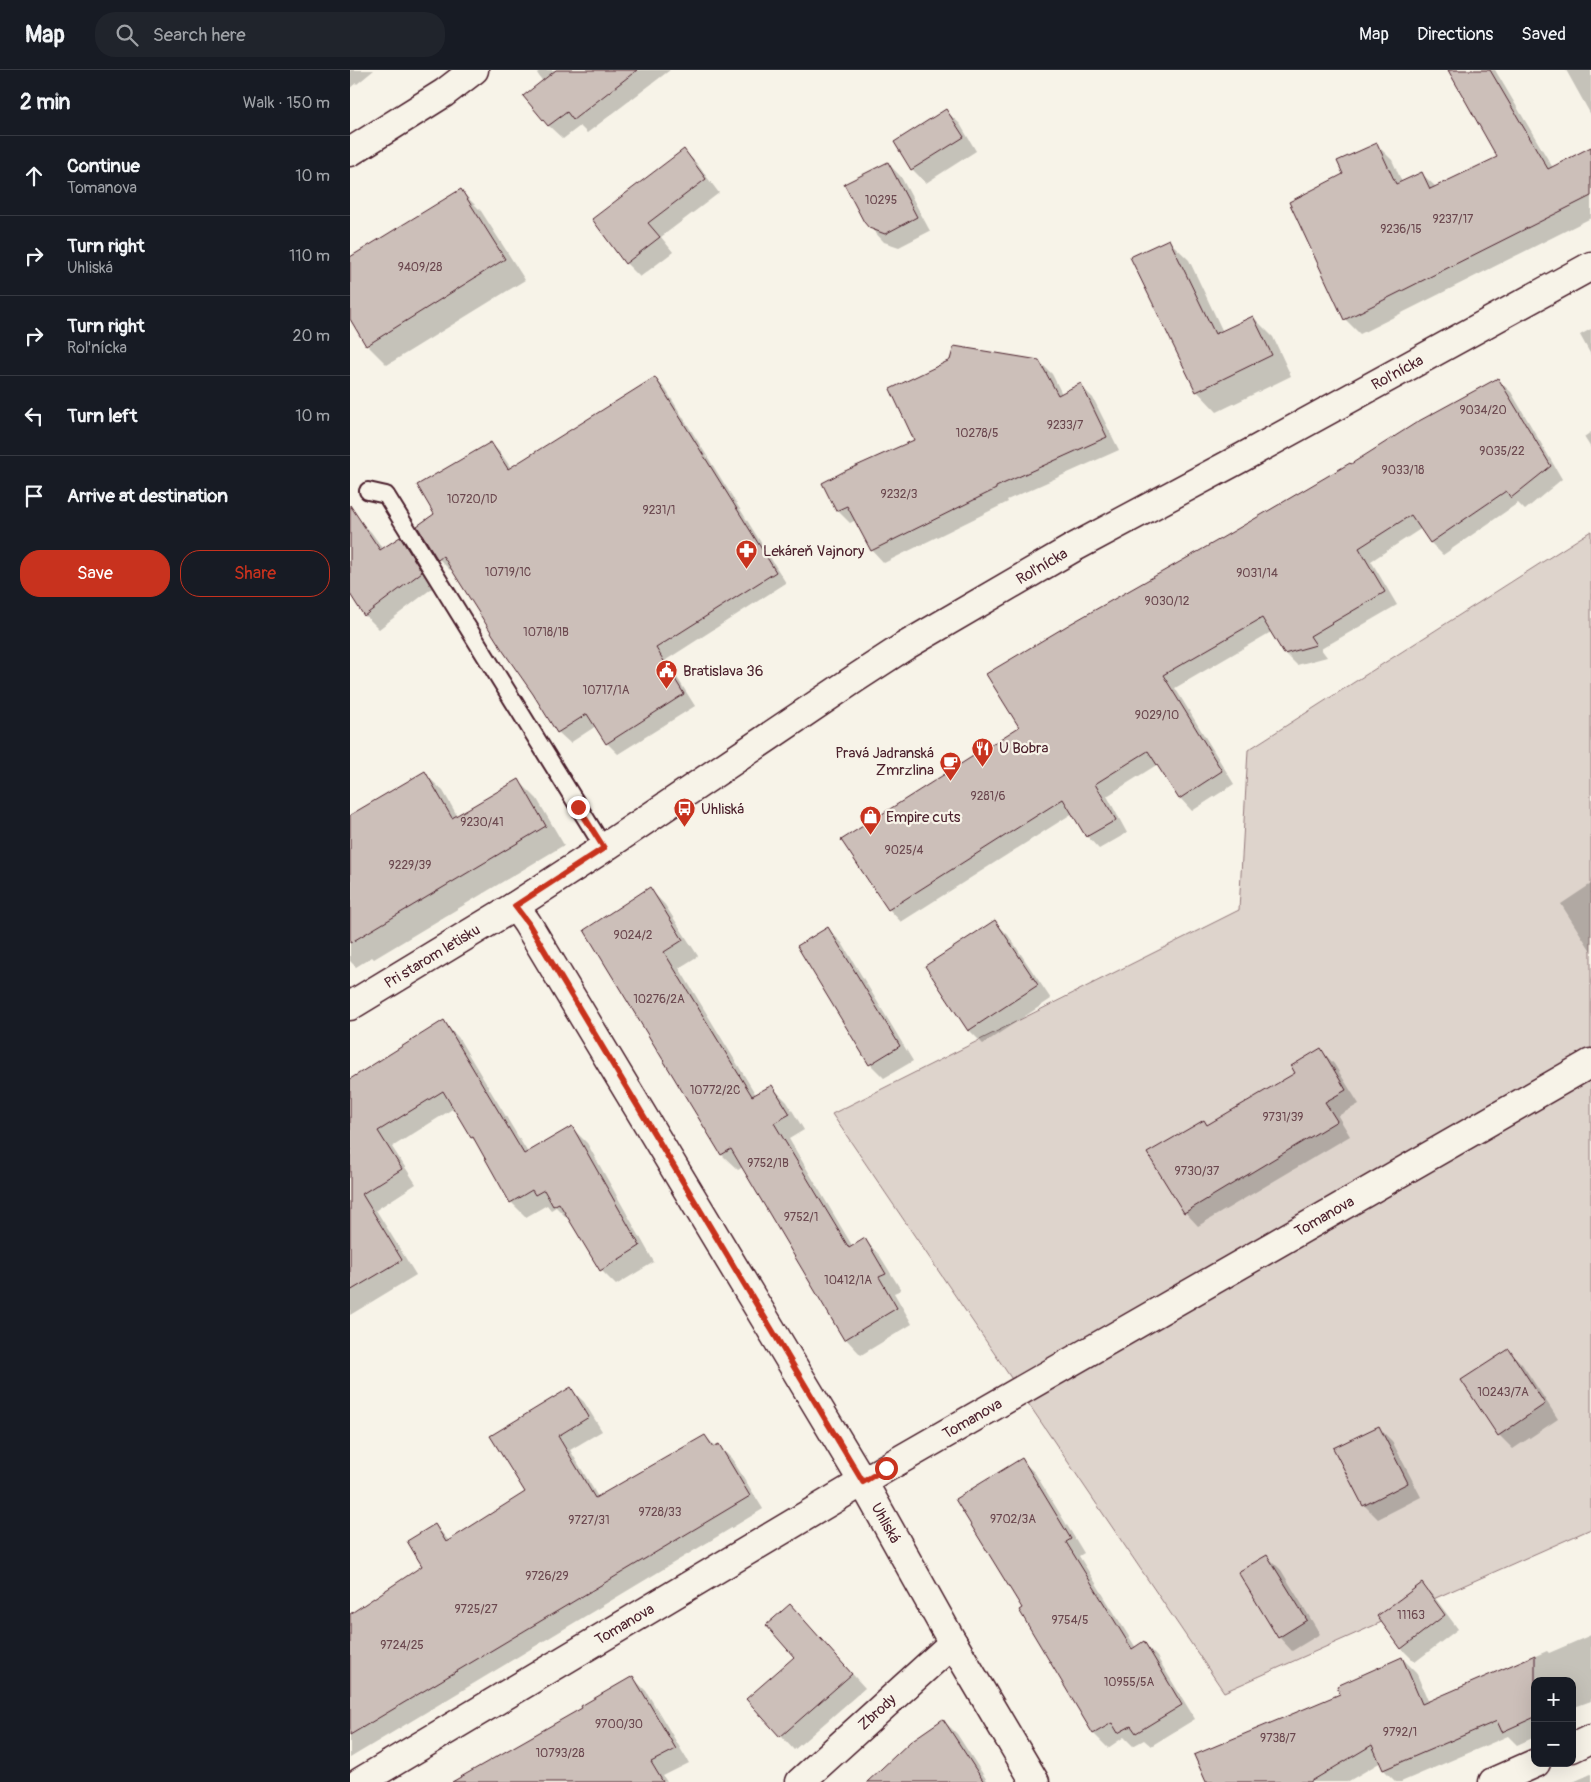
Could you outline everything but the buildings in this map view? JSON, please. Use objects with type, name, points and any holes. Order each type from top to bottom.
[{"type":"street","points":[[350,152],[444,93],[474,70]]},
{"type":"street","name":"Roľnícka","points":[[515,906],[856,678],[1073,548],[1591,266]]},
{"type":"street","name":"Pri starom letisku","points":[[350,1006],[515,906]]},
{"type":"street","name":"Uhliská","points":[[515,906],[528,923],[863,1482],[953,1643],[1035,1782]]},
{"type":"street","name":"Tomanova","points":[[360,1782],[863,1482],[1591,1063]]},
{"type":"street","name":"Zbrody","points":[[800,1782],[953,1643]]},
{"type":"street","points":[[1576,1746],[1591,1739]]},
{"type":"street","points":[[1494,1782],[1531,1765]]},
{"type":"lane","points":[[368,491],[386,494],[604,848]]},
{"type":"shaded area","points":[[1591,531],[1591,1529],[1224,1692],[832,1114],[1239,910],[1248,750]]},
{"type":"place","name":"Lekáreň Vajnory","points":[[747,570]]},
{"type":"place","name":"Bratislava 36","points":[[667,690]]},
{"type":"place","name":"U Bobra","points":[[983,767]]},
{"type":"place","name":"Pravá Jadranská Zmrzlina","points":[[950,781]]},
{"type":"place","name":"Uhliská","points":[[685,828]]},
{"type":"place","name":"Empire cuts","points":[[870,836]]},
{"type":"route","points":[[578,807],[604,848],[515,906],[528,923],[863,1482],[886,1468]]}]
